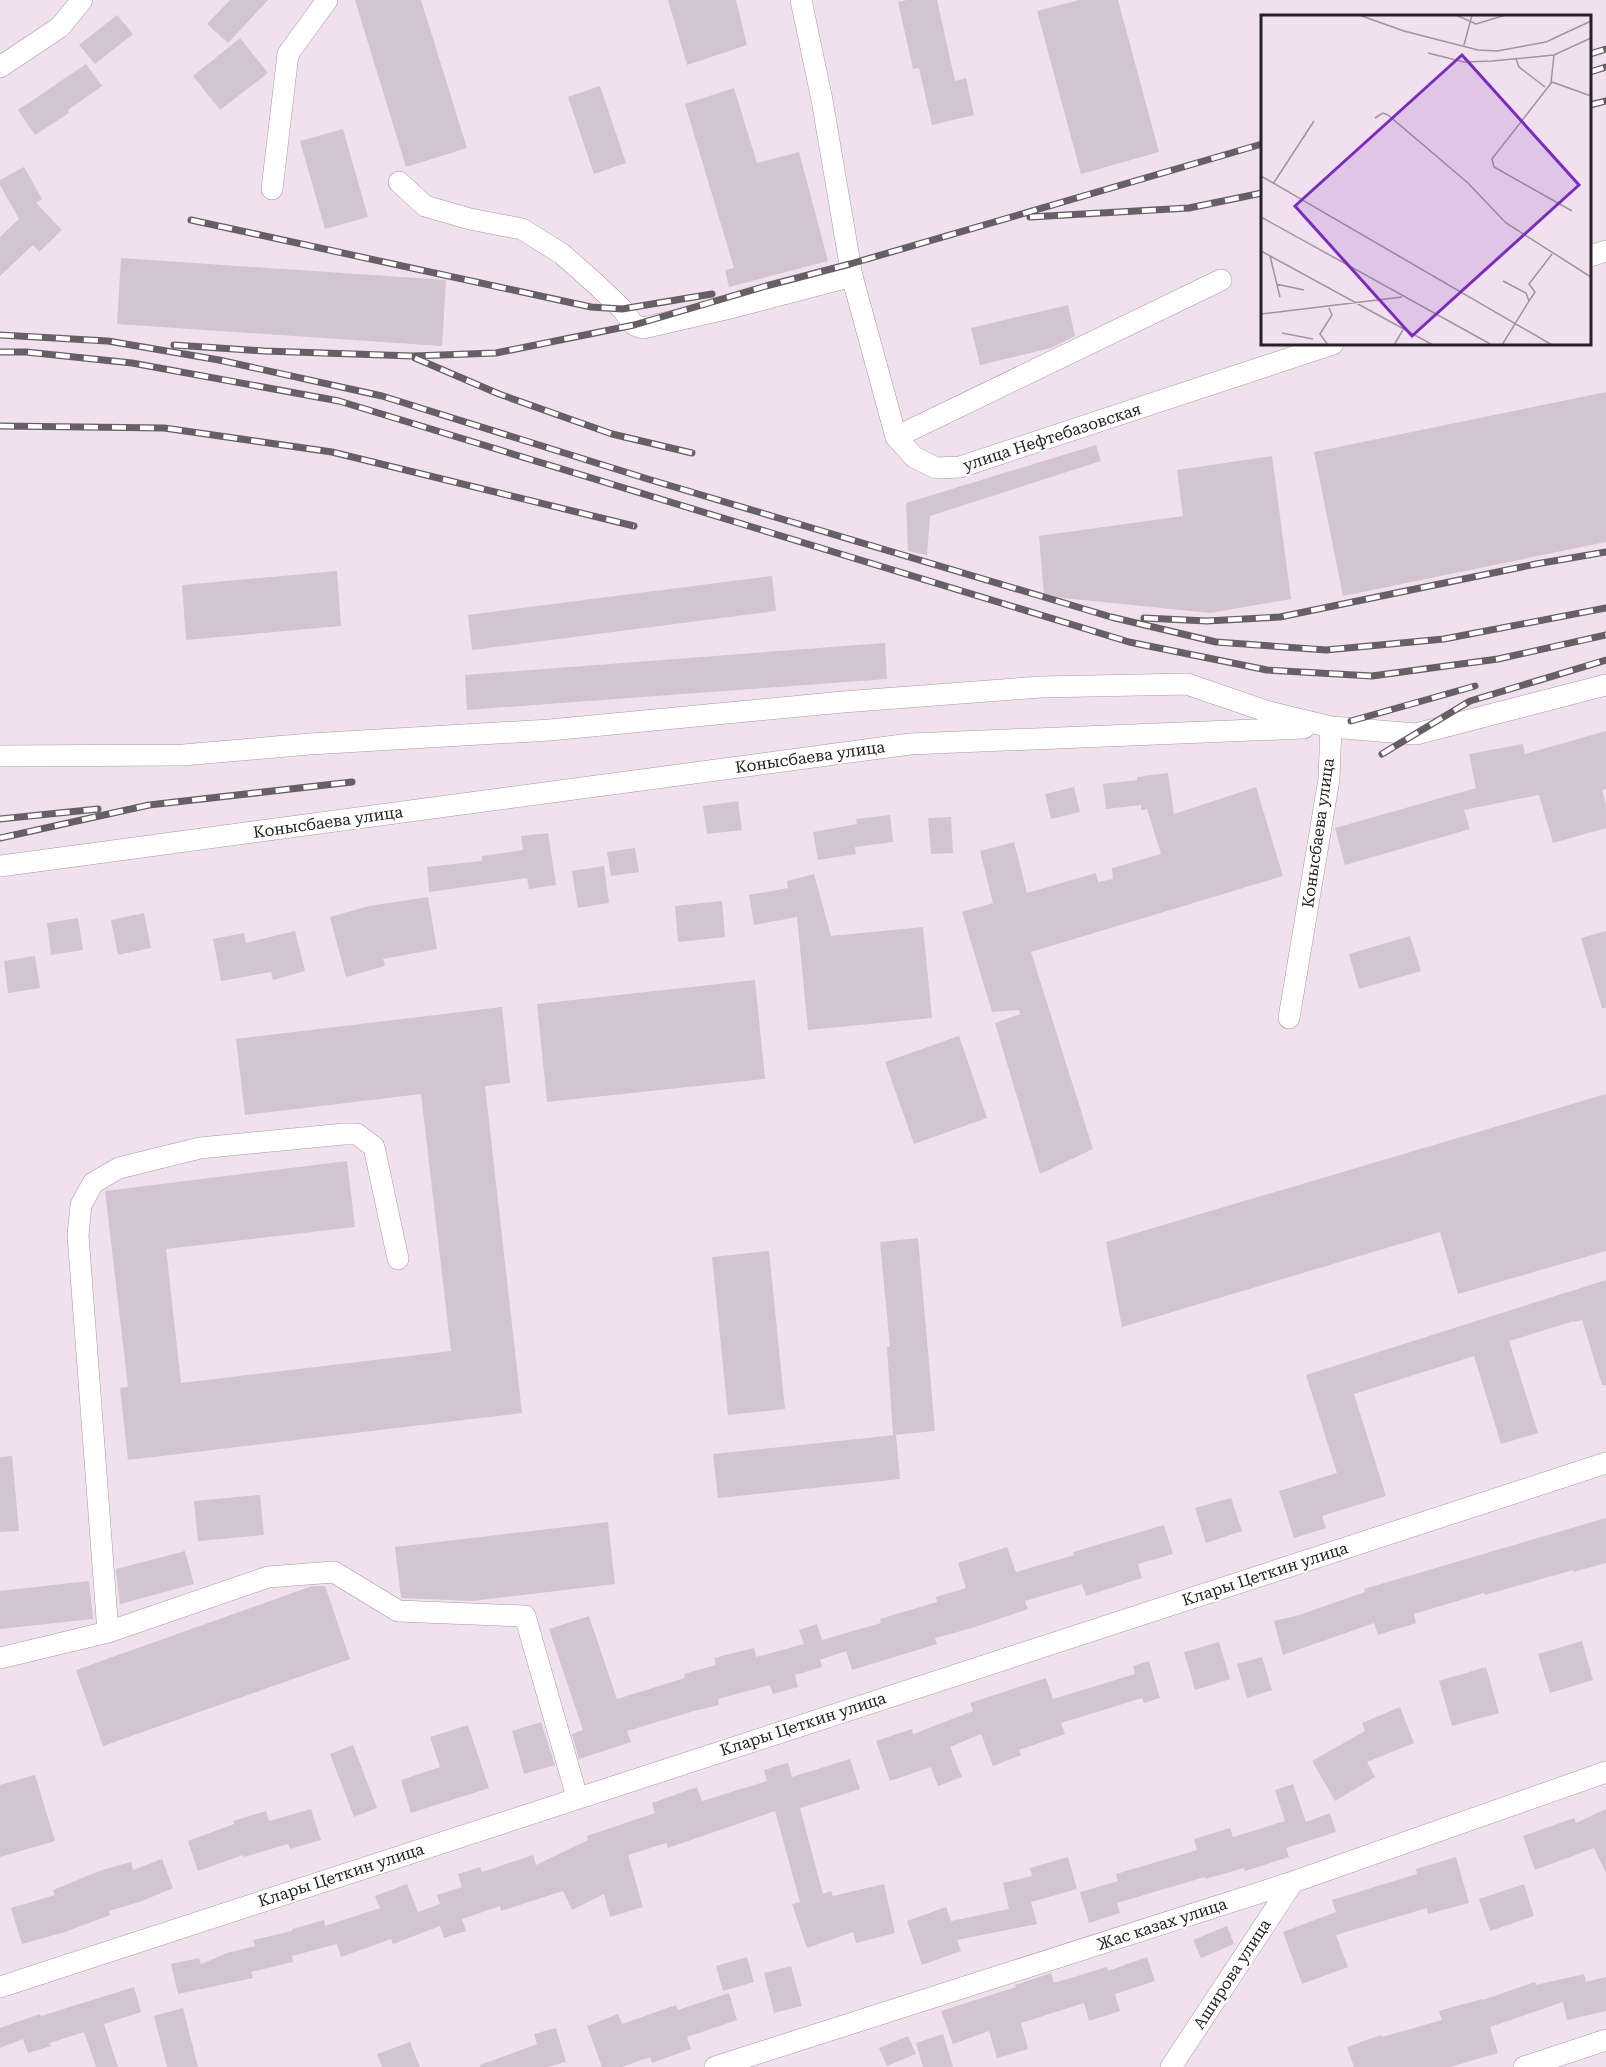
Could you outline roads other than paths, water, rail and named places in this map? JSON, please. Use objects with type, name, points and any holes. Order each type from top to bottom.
[{"type":"street","points":[[0,67],[60,27],[82,0]]},
{"type":"street","points":[[272,189],[288,54],[327,0]]},
{"type":"street","name":"улица Нефтебазовская","points":[[801,0],[826,122],[852,276],[896,437],[914,457],[936,468],[960,467],[1330,345]]},
{"type":"street","points":[[399,182],[425,206],[470,219],[522,229],[562,254],[622,309],[634,325],[643,328],[852,276]]},
{"type":"street","points":[[1591,256],[1606,250]]},
{"type":"street","points":[[896,437],[1221,280]]},
{"type":"street","points":[[0,756],[183,755],[310,744],[550,730],[843,702],[1041,687],[1187,684],[1269,712],[1331,727],[1416,734],[1606,686]]},
{"type":"street","name":"Конысбаева улица","points":[[0,866],[910,744],[1331,727],[1329,778],[1289,1018]]},
{"type":"street","points":[[108,1632],[78,1235],[81,1205],[93,1183],[119,1168],[200,1148],[357,1134],[374,1147],[398,1259]]},
{"type":"street","name":"Клары Цеткин улица","points":[[1,1984],[1606,1463]]},
{"type":"street","points":[[0,1658],[108,1632],[268,1577],[334,1572],[398,1611],[525,1616],[577,1797]]},
{"type":"street","name":"Жас казах улица","points":[[715,2067],[1293,1882],[1606,1772]]},
{"type":"street","name":"Аширова улица","points":[[1171,2067],[1293,1882]]},
{"type":"street","points":[[1524,2067],[1606,2040]]},
{"type":"railway","points":[[1591,54],[1606,49]]},
{"type":"railway","points":[[1591,72],[1606,67]]},
{"type":"railway","points":[[1591,105],[1606,101]]},
{"type":"railway","points":[[174,345],[264,351],[413,356],[496,353],[634,325],[1261,144]]},
{"type":"railway","points":[[1030,217],[1189,208],[1261,193]]},
{"type":"railway","points":[[191,220],[591,307],[622,309],[712,294]]},
{"type":"railway","points":[[0,335],[108,341],[219,360],[382,396],[651,480],[1111,617],[1216,642],[1326,650],[1444,639],[1606,608]]},
{"type":"railway","points":[[0,352],[26,352],[132,363],[339,401],[1129,642],[1267,670],[1372,676],[1498,659],[1606,635]]},
{"type":"railway","points":[[415,358],[499,394],[612,434],[692,453]]},
{"type":"railway","points":[[0,426],[164,428],[332,452],[634,526]]},
{"type":"railway","points":[[1144,618],[1207,621],[1280,617],[1536,564],[1606,552]]},
{"type":"railway","points":[[1382,754],[1470,701],[1606,660]]},
{"type":"railway","points":[[1351,721],[1475,686]]},
{"type":"railway","points":[[0,838],[149,805],[352,782]]},
{"type":"railway","points":[[0,819],[98,809]]}]
